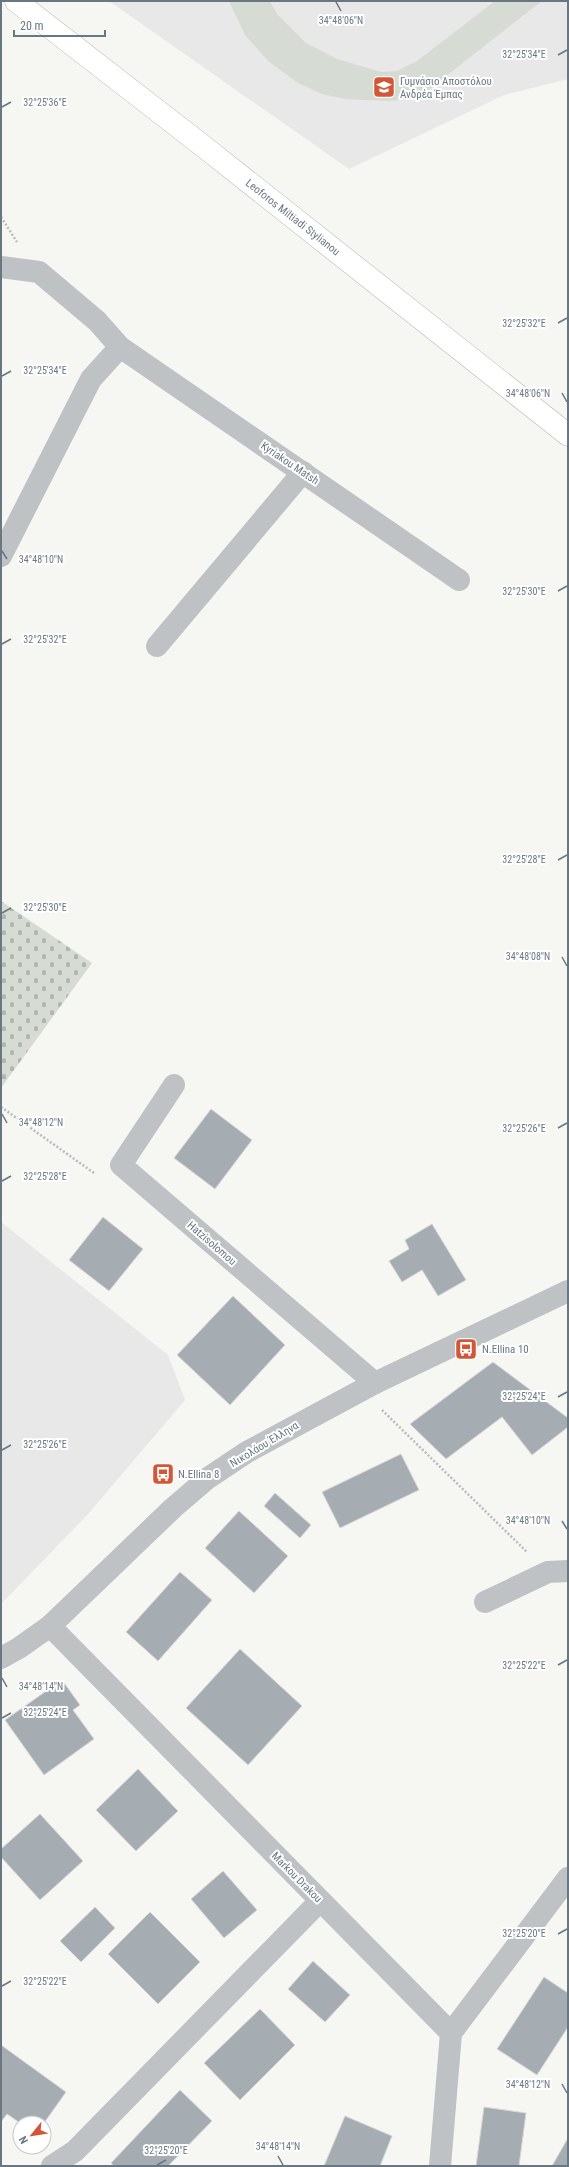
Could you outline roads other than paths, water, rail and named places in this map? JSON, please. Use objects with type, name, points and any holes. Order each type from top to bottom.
[{"type":"main road","name":"Leoforos Miltiadi Stylianou","points":[[16,1],[203,146],[568,435]]},
{"type":"street","name":"Kyriakou Matsh","points":[[1,267],[39,272],[97,321],[120,347],[304,472],[459,580]]},
{"type":"street","points":[[1,556],[91,379],[120,347]]},
{"type":"street","points":[[157,646],[304,472]]},
{"type":"street","name":"Hatzisolomou","points":[[174,1085],[121,1165],[368,1387]]},
{"type":"street","name":"Νικολάου Έλληνα","points":[[1,1658],[19,1648],[50,1626],[173,1508],[208,1478],[247,1452],[368,1387],[568,1291]]},
{"type":"street","points":[[485,1602],[558,1571]]},
{"type":"street","name":"Markou Drakou","points":[[50,1626],[452,2034]]},
{"type":"street","points":[[440,2166],[452,2034],[568,1878]]},
{"type":"street","points":[[52,2166],[75,2151],[320,1901]]},
{"type":"place","name":"Γυμνάσιο Αποστόλου Ανδρέα Έμπας","points":[[384,87]]},
{"type":"place","name":"N.Ellina 10","points":[[466,1349]]},
{"type":"place","name":"N.Ellina 8","points":[[163,1474]]}]
